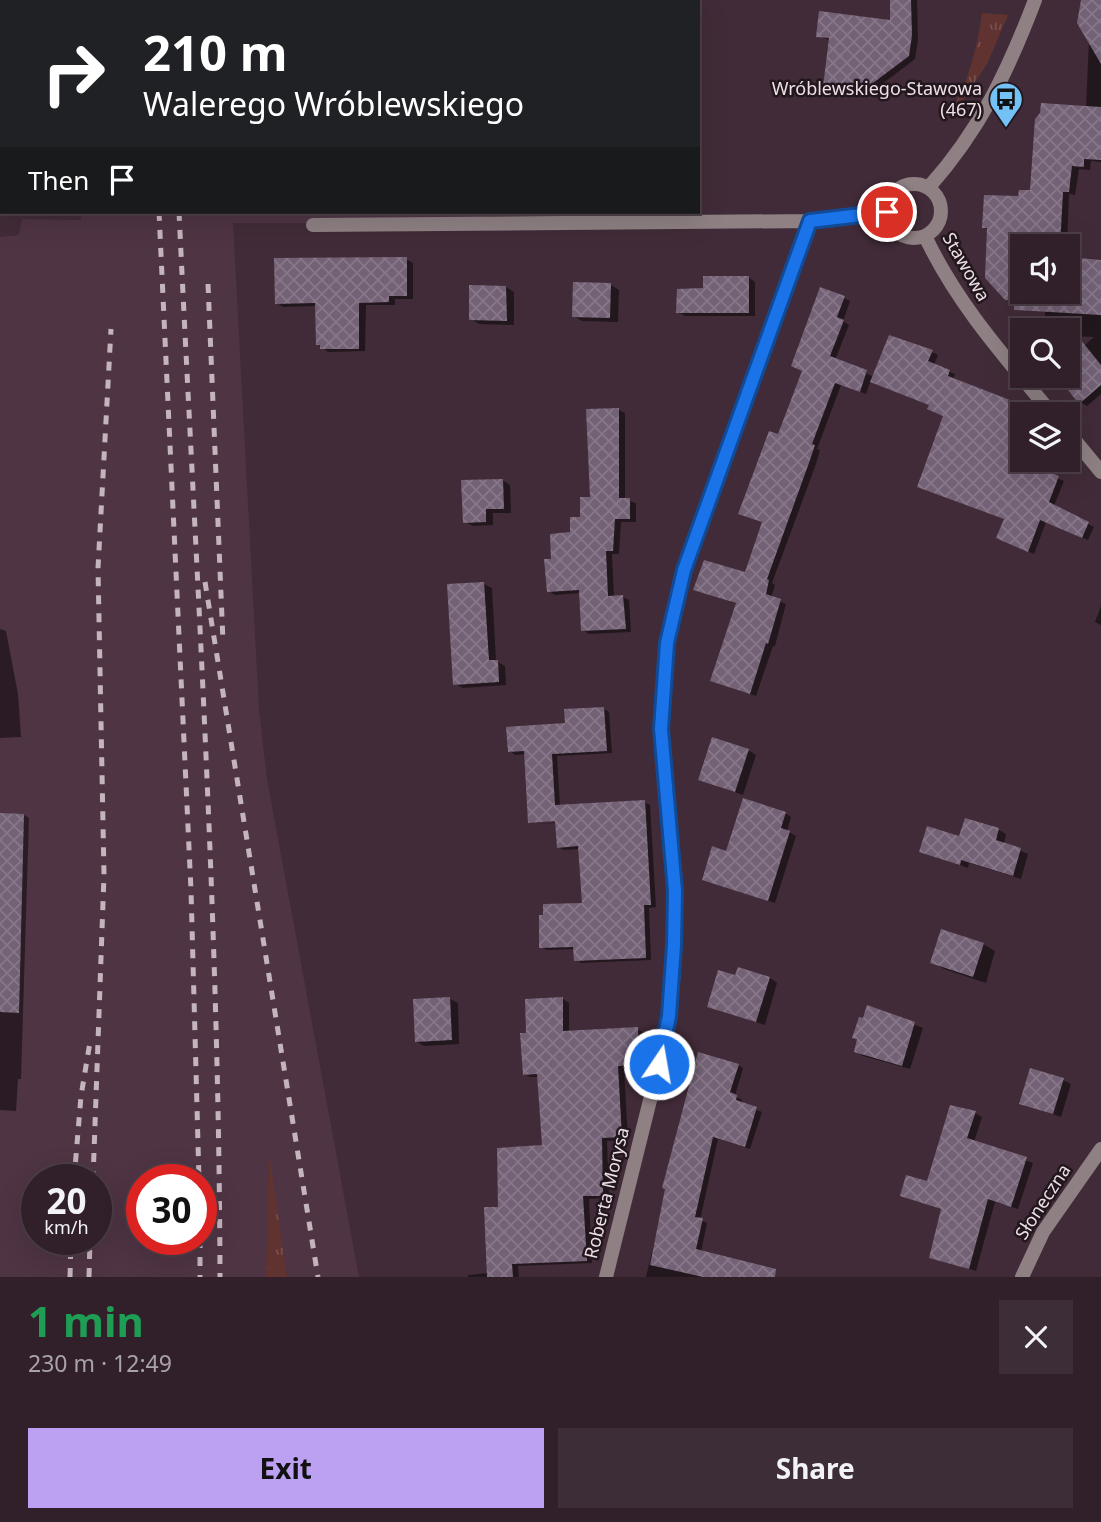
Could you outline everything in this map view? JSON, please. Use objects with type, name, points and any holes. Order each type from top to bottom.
[{"type":"street","points":[[929,187],[952,162],[1002,81],[1035,0]]},
{"type":"street","points":[[913,183],[929,187],[940,201],[942,209],[938,226],[925,236],[916,238],[900,234],[893,228],[887,212],[891,196],[904,185],[913,183]]},
{"type":"street","points":[[313,225],[810,221],[887,212]]},
{"type":"street","name":"Roberta Morysa","points":[[606,1277],[659,1064],[669,1016],[674,972],[675,891],[661,729],[667,643],[684,570],[810,221]]},
{"type":"street","name":"Stawowa","points":[[925,236],[939,266],[980,328],[1042,402]]},
{"type":"street","points":[[1080,447],[1101,472]]},
{"type":"street","name":"Słoneczna","points":[[1022,1277],[1043,1231],[1101,1149]]},
{"type":"shaded area","points":[[83,214],[487,214],[487,223],[233,223],[259,709],[267,779],[359,1277],[287,1277],[269,1159],[266,1277],[0,1277],[0,237],[19,235],[22,219],[80,220]]},
{"type":"green space","points":[[982,13],[1008,15],[987,64],[952,116],[950,113],[971,64]]},
{"type":"green space","points":[[269,1152],[287,1277],[266,1277]]},
{"type":"building","points":[[890,0],[911,0],[912,35],[909,56],[861,92],[823,87],[829,38],[816,37],[819,11],[890,20]]},
{"type":"building","points":[[1081,0],[1101,0],[1101,64],[1077,23]]},
{"type":"building","points":[[1041,103],[1101,107],[1101,160],[1084,159],[1084,167],[1072,166],[1069,192],[1063,192],[1061,234],[1010,234],[1010,300],[1005,300],[985,278],[987,228],[982,228],[984,195],[1018,196],[1019,190],[1030,190],[1035,119],[1040,113]]},
{"type":"building","points":[[407,257],[407,296],[389,296],[389,302],[359,303],[359,349],[320,349],[320,345],[316,345],[315,303],[275,304],[274,258]]},
{"type":"building","points":[[1080,258],[1101,260],[1101,315],[1014,310],[1014,304],[1080,304]]},
{"type":"building","points":[[703,276],[749,276],[749,313],[676,313],[677,289],[703,288]]},
{"type":"building","points":[[573,282],[611,283],[610,318],[572,317]]},
{"type":"building","points":[[469,285],[506,286],[507,321],[469,320]]},
{"type":"building","points":[[820,287],[845,296],[837,317],[844,320],[830,356],[867,370],[860,392],[835,383],[812,444],[815,445],[767,579],[766,594],[781,599],[750,694],[710,681],[736,603],[693,590],[704,560],[745,572],[762,522],[738,514],[769,431],[778,434],[802,371],[791,366]]},
{"type":"building","points":[[889,335],[933,350],[928,361],[950,370],[948,376],[1015,402],[1010,402],[1010,472],[1049,472],[1059,476],[1049,502],[1089,522],[1082,538],[1040,520],[1028,552],[996,538],[1004,519],[917,487],[943,416],[927,409],[929,405],[870,382]]},
{"type":"building","points":[[1080,339],[1101,365],[1101,385],[1080,403],[1068,390],[1080,388]]},
{"type":"building","points":[[619,408],[619,498],[630,498],[630,519],[615,519],[613,551],[606,551],[608,596],[623,595],[626,629],[581,631],[579,590],[547,592],[544,559],[551,559],[550,534],[570,532],[570,517],[580,517],[580,497],[590,497],[586,409]]},
{"type":"building","points":[[503,479],[504,509],[486,509],[486,522],[463,523],[461,480]]},
{"type":"building","points":[[484,582],[489,660],[498,660],[499,682],[453,685],[447,584]]},
{"type":"building","points":[[604,707],[607,751],[552,754],[555,805],[645,800],[651,905],[644,905],[646,958],[574,961],[573,947],[539,948],[539,915],[543,915],[543,904],[582,903],[578,846],[557,848],[555,821],[528,823],[524,751],[508,752],[506,727],[565,723],[564,709]]},
{"type":"building","points":[[712,737],[749,749],[735,792],[698,780]]},
{"type":"building","points":[[743,798],[786,812],[781,828],[790,831],[768,901],[702,880],[712,846],[726,851]]},
{"type":"building","points":[[0,813],[24,814],[19,1013],[0,1012]]},
{"type":"building","points":[[965,818],[999,828],[996,840],[1021,848],[1013,876],[961,860],[960,865],[919,852],[927,826],[959,836]]},
{"type":"building","points":[[941,929],[984,943],[973,977],[930,963]]},
{"type":"building","points":[[738,967],[770,977],[756,1022],[707,1007],[718,970],[735,975]]},
{"type":"building","points":[[450,997],[452,1040],[415,1042],[413,999]]},
{"type":"building","points":[[563,997],[563,1031],[638,1027],[639,1065],[618,1066],[622,1137],[602,1138],[603,1196],[583,1196],[587,1261],[512,1264],[513,1277],[487,1277],[484,1207],[498,1207],[497,1148],[542,1145],[537,1074],[523,1075],[520,1033],[526,1033],[525,999]]},
{"type":"building","points":[[867,1005],[915,1022],[902,1066],[854,1052],[857,1039],[852,1038],[859,1017],[863,1018]]},
{"type":"building","points":[[698,1052],[739,1064],[730,1092],[737,1095],[736,1100],[757,1107],[745,1147],[713,1137],[695,1217],[703,1218],[696,1249],[776,1269],[775,1277],[703,1277],[650,1265],[665,1189],[662,1188]]},
{"type":"building","points":[[1030,1068],[1064,1078],[1053,1114],[1019,1104]]},
{"type":"building","points":[[950,1105],[976,1111],[967,1138],[1027,1157],[1011,1207],[988,1199],[969,1269],[929,1258],[941,1209],[900,1196],[906,1175],[927,1181]]},
{"type":"railway","points":[[159,214],[191,890],[199,1164]]},
{"type":"railway","points":[[179,214],[211,878],[220,1277]]},
{"type":"railway","points":[[208,284],[223,642]]},
{"type":"railway","points":[[94,1164],[104,875],[98,568],[111,329]]},
{"type":"railway","points":[[205,582],[318,1277]]},
{"type":"railway","points":[[75,1164],[81,1096],[90,1042]]},
{"type":"railway","points":[[70,1277],[71,1255]]},
{"type":"railway","points":[[89,1277],[90,1255]]},
{"type":"railway","points":[[200,1255],[200,1277]]},
{"type":"place","name":"Wróblewskiego-Stawowa (467)","points":[[1006,129]]},
{"type":"route","points":[[659,1064],[669,1016],[674,972],[675,891],[661,729],[667,643],[684,570],[810,221],[887,212]]}]
